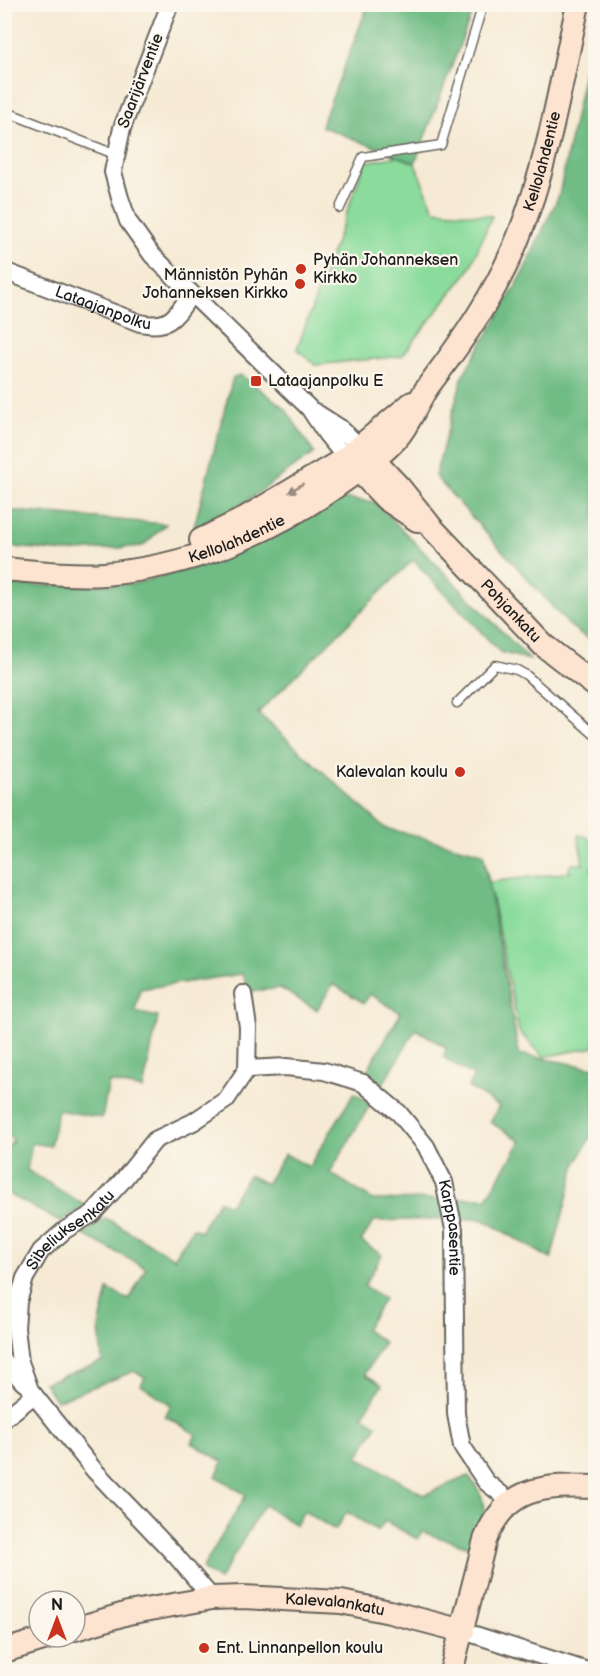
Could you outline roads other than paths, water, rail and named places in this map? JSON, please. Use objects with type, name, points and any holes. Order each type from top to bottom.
[{"type":"main road","name":"Kellolahdentie","points":[[4,569],[103,574],[160,566],[212,552],[278,523],[317,499],[360,459],[420,397],[451,356],[491,295],[518,238],[537,184],[578,4]]},
{"type":"main road","name":"Kellolahdentie","points":[[4,558],[82,561],[141,557],[164,552],[206,539],[360,459]]},
{"type":"main road","name":"Pohjankatu","points":[[360,459],[386,499],[414,519],[432,528]]},
{"type":"main road","name":"Pohjankatu","points":[[360,459],[400,488],[432,528],[543,645],[596,686]]},
{"type":"main road","points":[[317,499],[352,493],[386,499]]},
{"type":"main road","points":[[452,1671],[485,1540],[492,1522],[501,1510],[541,1488],[596,1487]]},
{"type":"main road","name":"Kalevalankatu","points":[[87,1625],[128,1612],[212,1598],[253,1598],[341,1602],[463,1631]]},
{"type":"main road","points":[[4,1652],[27,1644]]},
{"type":"street","name":"Saarijärventie","points":[[170,4],[122,129],[113,172],[128,221],[152,255],[191,294],[309,408],[340,428],[360,459]]},
{"type":"street","name":"Lataajanpolku","points":[[4,271],[140,323],[155,326],[171,320],[191,294]]},
{"type":"street","points":[[243,994],[248,1027],[247,1069]]},
{"type":"street","name":"Karppasentie","points":[[247,1069],[286,1067],[324,1071],[363,1083],[399,1113],[426,1146],[444,1182],[454,1229],[456,1414],[462,1446],[486,1482],[512,1502]]},
{"type":"street","name":"Sibeliuksenkatu","points":[[212,1598],[176,1556],[94,1470],[32,1392],[20,1362],[16,1328],[18,1302],[25,1278],[41,1251],[52,1240],[92,1214],[155,1140],[193,1122],[226,1100],[247,1069]]},
{"type":"street","points":[[4,1362],[32,1392],[4,1419]]},
{"type":"street","name":"Kalevalankatu","points":[[463,1631],[591,1671]]},
{"type":"lane","points":[[340,208],[363,157],[441,144],[483,4]]},
{"type":"lane","points":[[4,111],[117,154]]},
{"type":"lane","points":[[457,703],[495,665],[518,670],[596,736]]},
{"type":"place","name":"Pyhän Johanneksen Kirkko","points":[[301,269]]},
{"type":"place","name":"Männistön Pyhän Johanneksen Kirkko","points":[[300,284]]},
{"type":"place","name":"Lataajanpolku E","points":[[256,381]]},
{"type":"place","name":"Kalevalan koulu","points":[[460,772]]},
{"type":"place","name":"Ent. Linnanpellon koulu","points":[[204,1648]]}]
